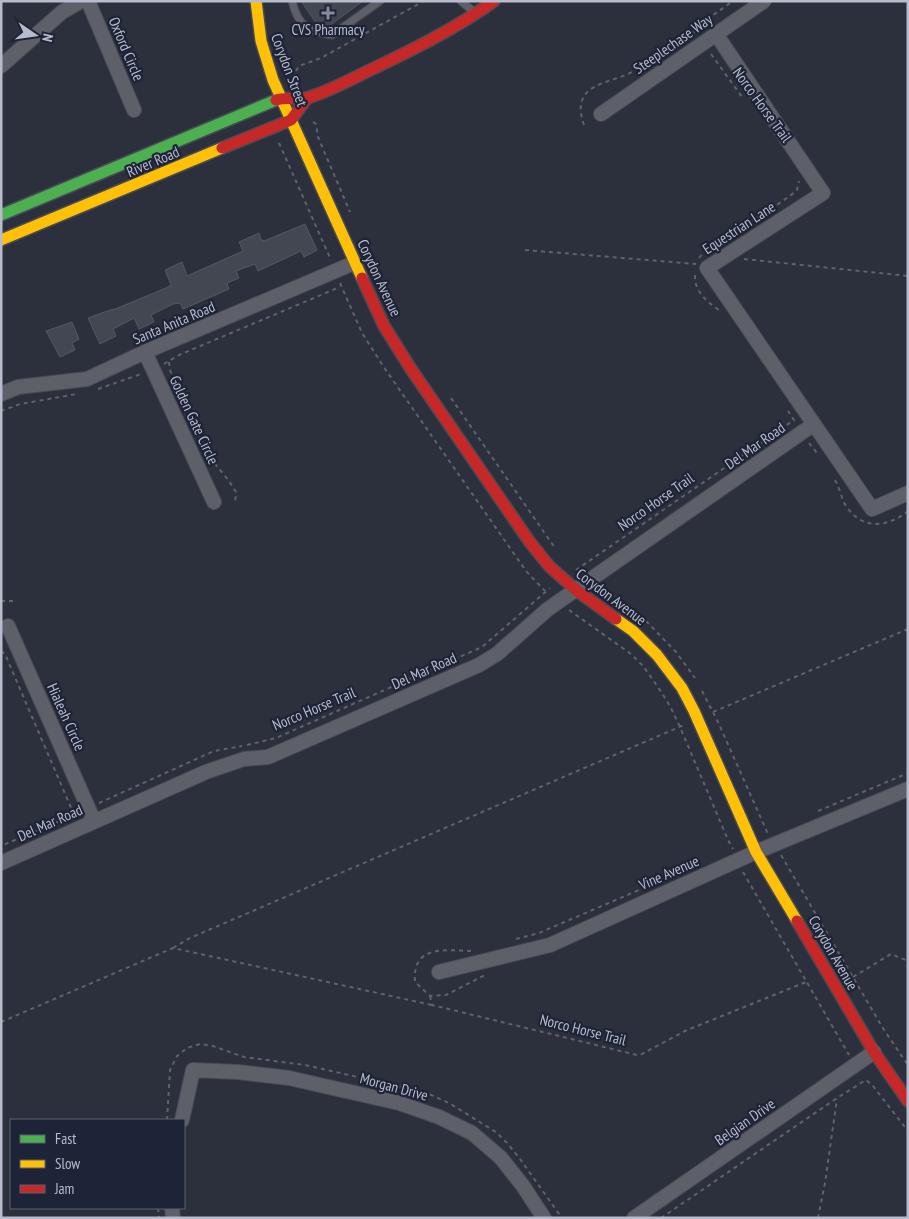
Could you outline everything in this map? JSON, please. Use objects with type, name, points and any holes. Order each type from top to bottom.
[{"type":"main road","points":[[246,1],[257,28]]},
{"type":"main road","name":"Corydon Street","points":[[256,1],[257,28],[264,55],[292,120]]},
{"type":"main road","name":"River Road","points":[[1,215],[281,98],[307,98],[396,58],[476,14],[494,1]]},
{"type":"main road","points":[[292,120],[307,98]]},
{"type":"main road","name":"River Road","points":[[1,240],[292,120]]},
{"type":"main road","name":"Corydon Avenue","points":[[292,120],[354,263],[384,326],[411,369],[529,541],[549,566],[576,590],[633,631],[657,655],[682,688],[698,719],[756,852],[874,1052],[908,1101]]},
{"type":"street","points":[[1,66],[62,12],[81,1]]},
{"type":"street","name":"Oxford Circle","points":[[88,1],[134,110]]},
{"type":"street","name":"Steeplechase Way","points":[[601,114],[764,1]]},
{"type":"street","name":"Equestrian Lane","points":[[716,34],[823,192],[707,268],[872,509],[908,493]]},
{"type":"street","name":"Santa Anita Road","points":[[1,394],[18,387],[87,379],[145,352],[354,263]]},
{"type":"street","name":"Golden Gate Circle","points":[[145,352],[214,502]]},
{"type":"street","name":"Del Mar Road","points":[[1,863],[206,772],[244,759],[268,757],[479,665],[497,654],[548,609],[814,424]]},
{"type":"street","name":"Hialeah Circle","points":[[8,626],[94,821]]},
{"type":"street","name":"Vine Avenue","points":[[439,972],[550,946],[756,852],[908,789]]},
{"type":"street","name":"Belgian Drive","points":[[634,1218],[874,1052]]},
{"type":"street","name":"Morgan Drive","points":[[182,1119],[193,1070],[238,1072],[289,1078],[399,1103],[439,1117],[472,1133],[501,1158],[523,1186],[544,1218]]},
{"type":"lane","points":[[292,1],[296,16],[310,30],[332,35],[380,1]]},
{"type":"lane","points":[[461,1],[476,14]]},
{"type":"path","points":[[296,71],[299,66],[321,58],[424,1]]},
{"type":"path","points":[[584,125],[580,113],[581,103],[588,91],[596,85],[624,77],[634,71],[733,1]]},
{"type":"path","name":"Norco Horse Trail","points":[[692,30],[745,101]]},
{"type":"path","points":[[720,311],[709,303],[698,290],[695,278],[696,264],[702,253],[711,243],[738,232],[790,196],[797,190],[799,179]]},
{"type":"path","points":[[525,250],[696,264]]},
{"type":"path","points":[[724,257],[908,276]]},
{"type":"path","points":[[169,362],[178,390],[207,454],[236,492],[235,504]]},
{"type":"path","name":"Norco Horse Trail","points":[[1,846],[214,751],[257,744],[276,738],[482,647],[562,578],[589,562],[794,420],[785,406]]},
{"type":"path","points":[[1,601],[13,601]]},
{"type":"path","points":[[1,1022],[173,948],[199,934],[908,628]]},
{"type":"path","points":[[1,651],[5,654],[72,810],[71,814]]},
{"type":"path","points":[[818,812],[908,773]]},
{"type":"path","points":[[766,831],[773,831]]},
{"type":"path","name":"Norco Horse Trail","points":[[173,948],[432,1005],[637,1054],[642,1054],[685,1031],[806,982]]},
{"type":"path","points":[[853,977],[891,954],[908,961]]},
{"type":"path","points":[[430,996],[432,1005]]},
{"type":"path","points":[[660,1218],[866,1080],[873,1086],[908,1131]]},
{"type":"path","points":[[818,1218],[837,1098]]},
{"type":"building","name":"CVS Pharmacy","points":[[301,1],[363,1],[329,26],[317,24]]},
{"type":"building","points":[[305,224],[317,250],[304,257],[301,251],[258,271],[255,264],[236,271],[239,278],[227,283],[229,289],[183,309],[180,303],[173,304],[151,315],[154,322],[139,329],[134,318],[113,329],[116,336],[100,344],[88,318],[113,310],[171,285],[165,270],[182,262],[187,276],[243,251],[239,242],[259,233],[261,240],[264,241]]},
{"type":"building","points":[[72,322],[79,339],[72,343],[75,350],[60,357],[46,331]]},
{"type":"traffic: fast","points":[[1,215],[276,100]]},
{"type":"traffic: slow","points":[[256,1],[261,41],[273,80],[362,278]]},
{"type":"traffic: slow","points":[[1,240],[222,148]]},
{"type":"traffic: slow","points":[[616,619],[633,631],[657,655],[682,688],[756,852],[797,921]]},
{"type":"traffic: jam","points":[[276,100],[284,98],[302,99],[338,86],[432,39],[494,1]]},
{"type":"traffic: jam","points":[[222,148],[291,120],[307,98]]},
{"type":"traffic: jam","points":[[362,278],[384,326],[411,369],[529,541],[549,566],[576,590],[616,619]]},
{"type":"traffic: jam","points":[[797,921],[874,1052],[908,1101]]},
{"type":"place","name":"CVS Pharmacy","points":[[328,13]]}]
